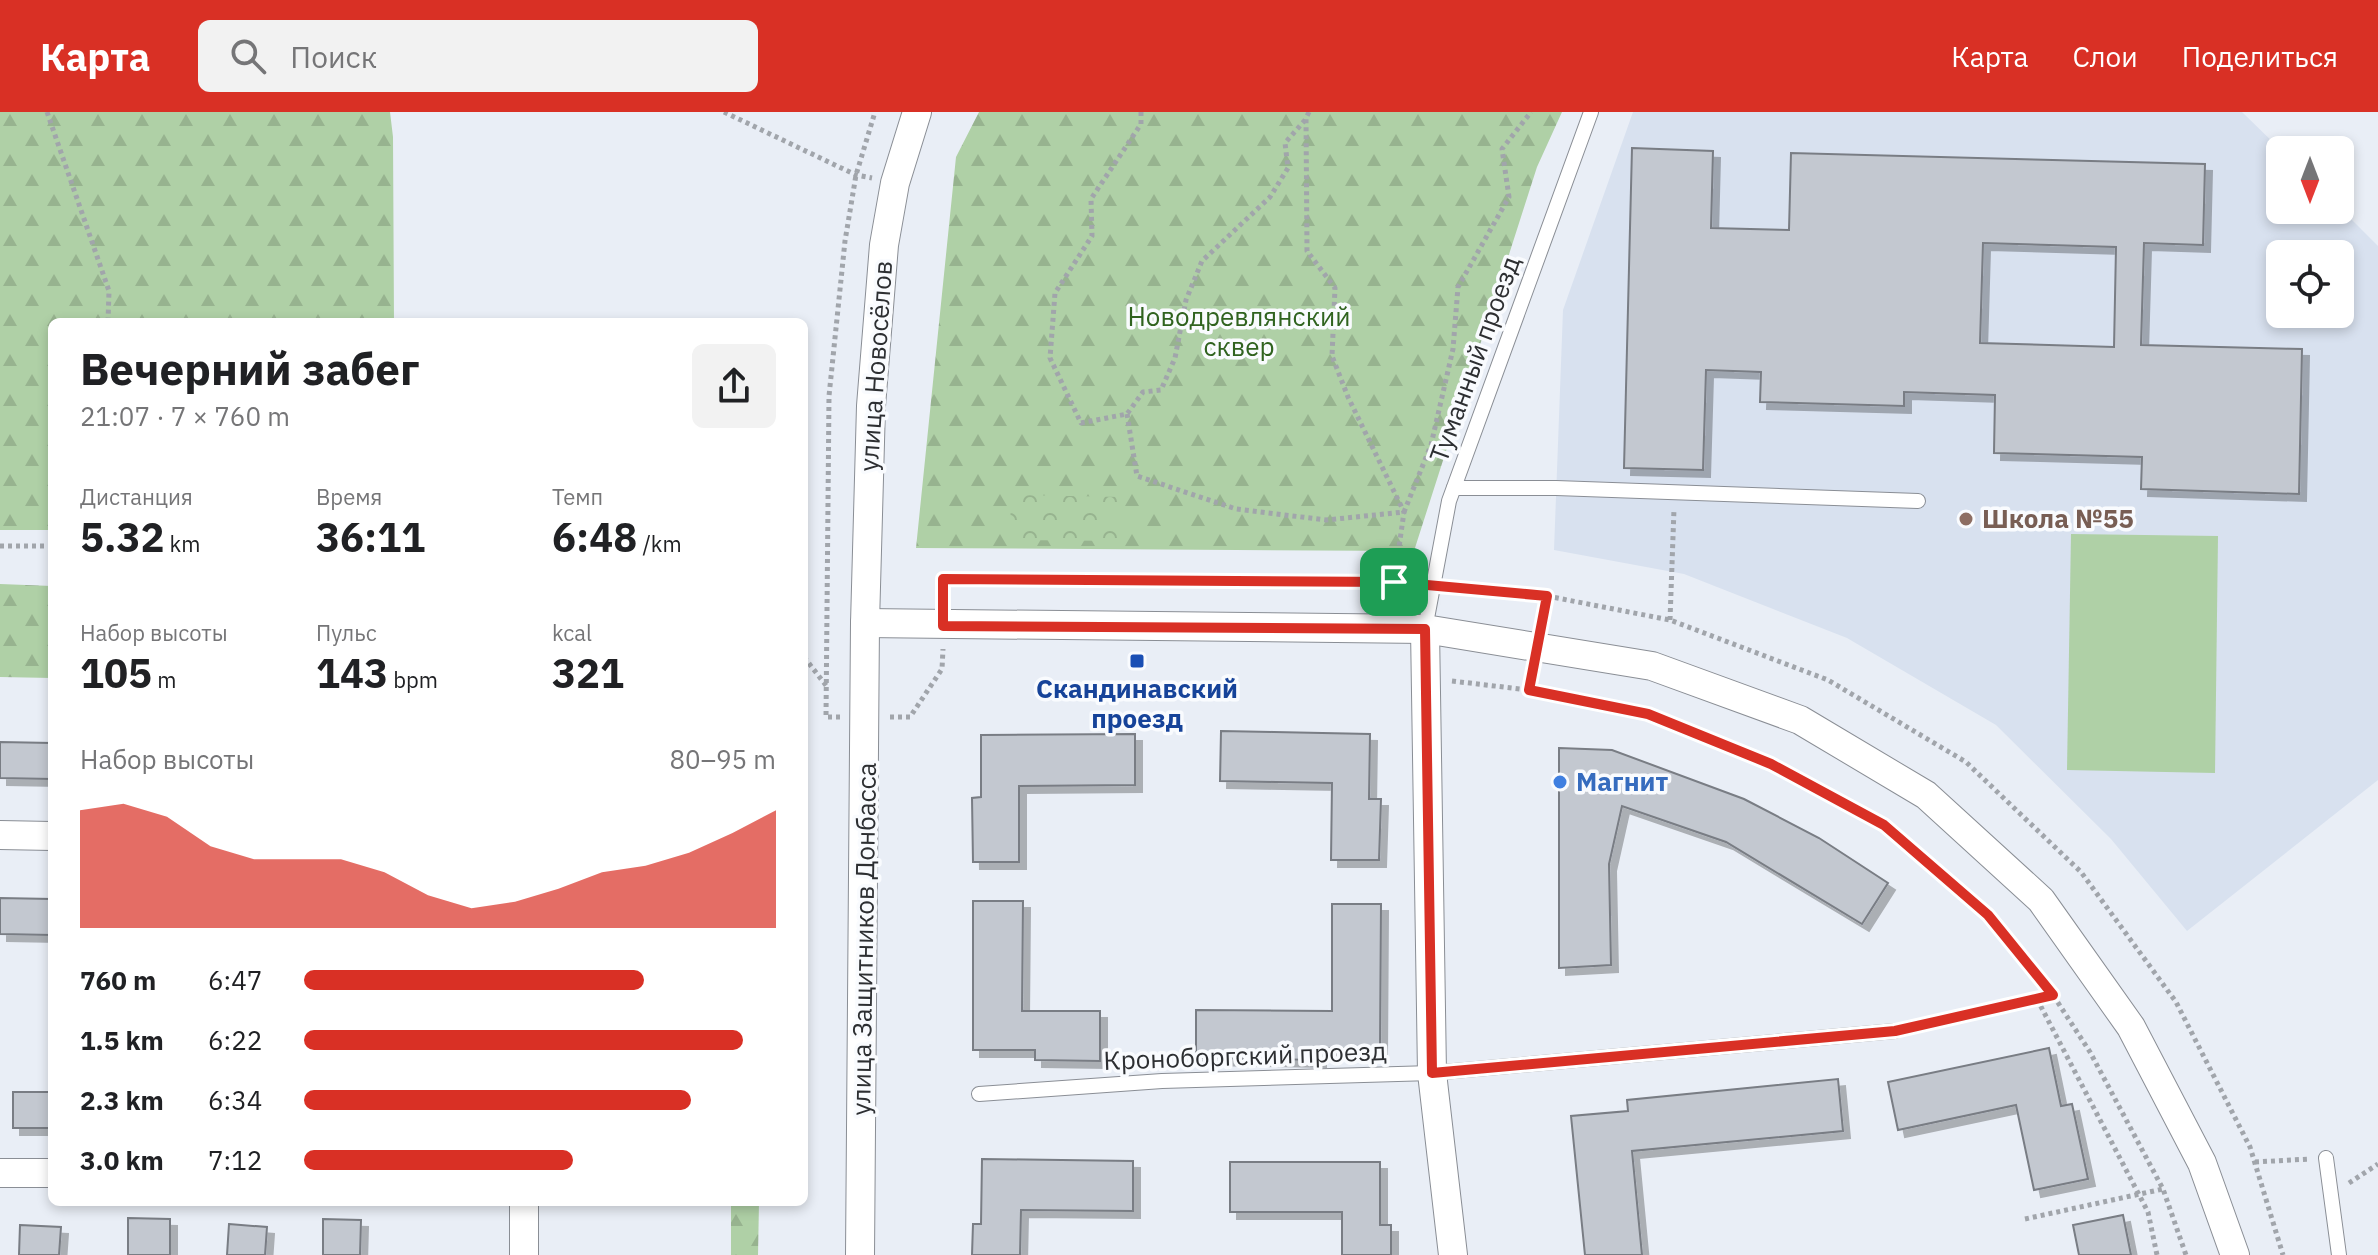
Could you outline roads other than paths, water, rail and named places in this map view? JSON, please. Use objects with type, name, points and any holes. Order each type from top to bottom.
[{"type":"street","name":"улица Новосёлов","points":[[865,623],[871,406],[884,245],[895,183],[917,112]]},
{"type":"street","points":[[865,623],[1425,629],[1652,666],[1800,720],[1926,795],[2041,900],[2131,1027],[2202,1163],[2235,1255]]},
{"type":"street","name":"улица Защитников Донбасса","points":[[860,1255],[867,717],[865,623]]},
{"type":"street","points":[[1425,629],[1432,1073],[1453,1255]]},
{"type":"street","points":[[0,835],[48,836]]},
{"type":"street","points":[[0,1173],[48,1173]]},
{"type":"street","points":[[524,1206],[524,1255]]},
{"type":"lane","name":"Туманный проезд","points":[[1425,629],[1454,488],[1591,112]]},
{"type":"lane","points":[[1454,488],[1918,501]]},
{"type":"lane","name":"Кроноборгский проезд","points":[[979,1094],[1162,1081],[1432,1073],[1895,1031]]},
{"type":"lane","points":[[2326,1158],[2339,1255]]},
{"type":"place","name":"Школа №55","points":[[1966,519]]},
{"type":"place","name":"Скандинавский проезд","points":[[1137,661]]},
{"type":"place","name":"Магнит","points":[[1560,782]]},
{"type":"park label","name":"Новодревлянский сквер","points":[[1239,332]]}]
